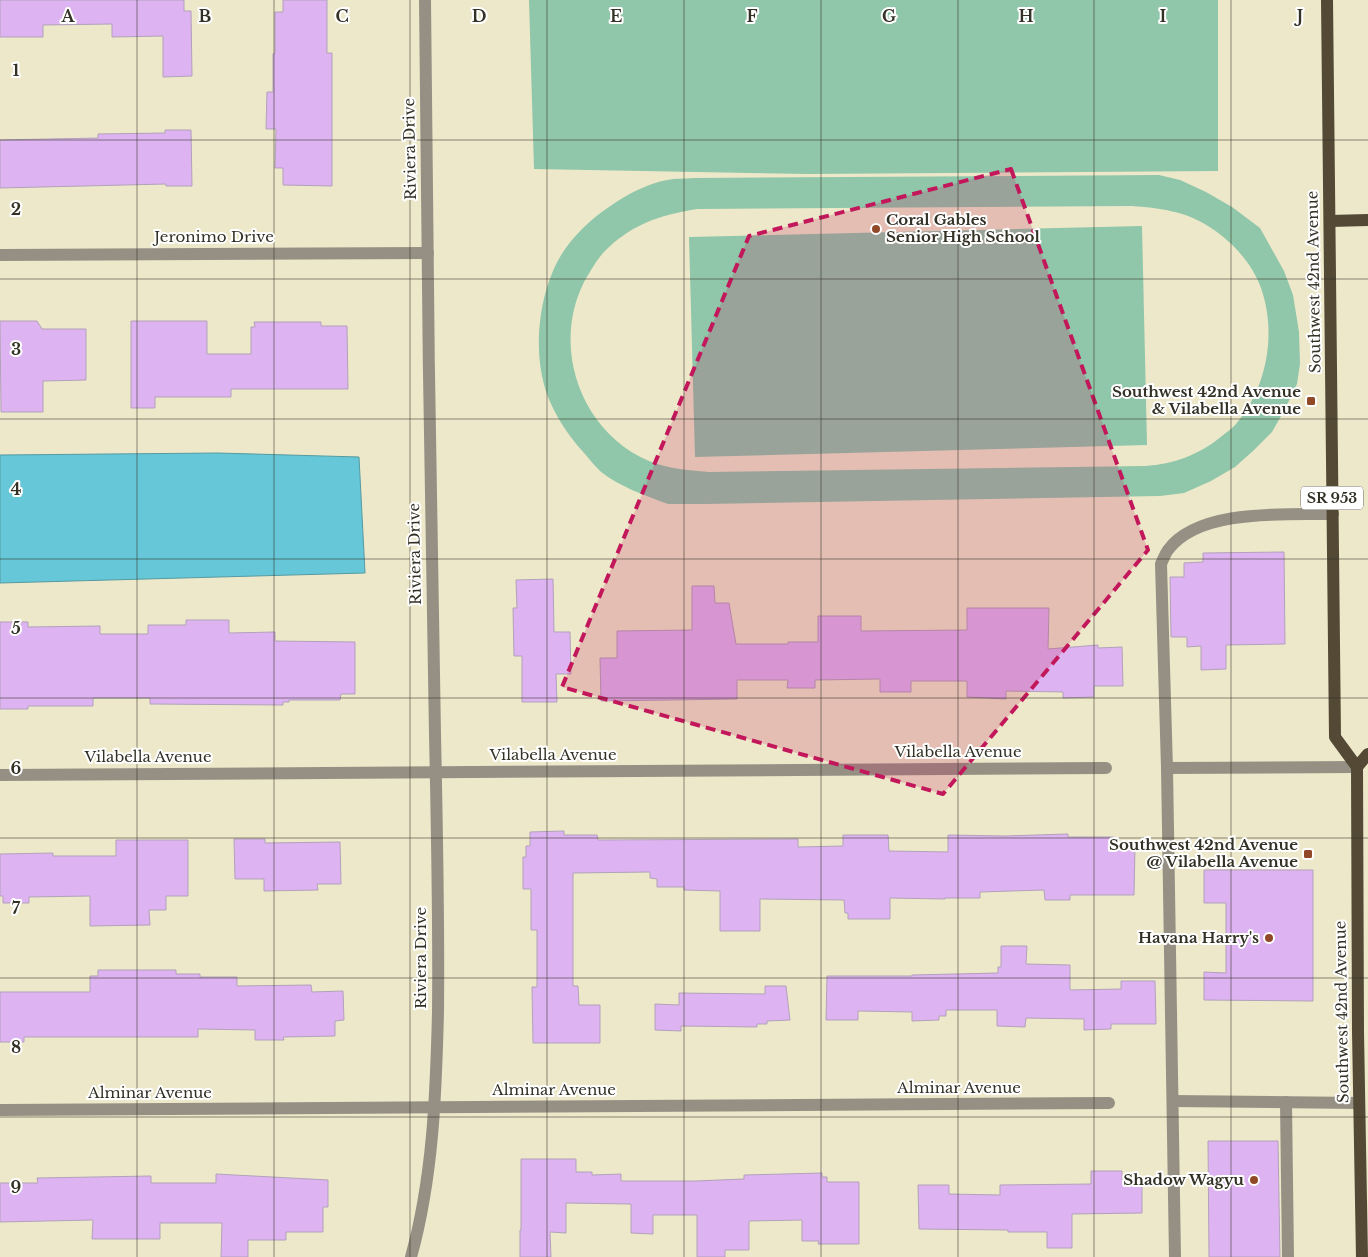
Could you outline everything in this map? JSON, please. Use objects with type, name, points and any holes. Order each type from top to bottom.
[{"type":"main road","name":"Southwest 42nd Avenue","points":[[1327,0],[1334,737],[1357,767],[1359,1103],[1364,1120],[1362,1257]]},
{"type":"main road","points":[[1330,221],[1368,220]]},
{"type":"main road","points":[[1357,767],[1368,754]]},
{"type":"street","name":"Riviera Drive","points":[[411,1257],[420,1221],[428,1174],[437,1048],[436,772],[430,514],[425,0]]},
{"type":"street","name":"Jeronimo Drive","points":[[0,255],[428,252]]},
{"type":"street","points":[[1175,1257],[1167,768],[1161,564],[1168,550],[1182,536],[1200,527],[1227,519],[1268,514],[1333,514]]},
{"type":"street","points":[[1167,768],[1357,767]]},
{"type":"street","name":"Vilabella Avenue","points":[[0,774],[1106,768]]},
{"type":"street","points":[[1173,1101],[1359,1103]]},
{"type":"street","points":[[1286,1102],[1288,1257]]},
{"type":"street","name":"Alminar Avenue","points":[[0,1110],[1109,1103]]},
{"type":"highlighted area","points":[[1011,169],[1148,550],[943,794],[562,687],[749,236]]},
{"type":"green space","points":[[529,0],[1218,0],[1218,171],[808,174],[534,169]]},
{"type":"green space","points":[[1159,175],[1180,180],[1232,207],[1260,228],[1284,271],[1293,295],[1299,332],[1300,364],[1297,384],[1272,432],[1253,451],[1235,467],[1211,481],[1184,493],[1160,496],[668,504],[632,490],[608,477],[594,465],[575,443],[558,418],[545,389],[539,355],[540,320],[547,287],[557,262],[584,227],[600,213],[629,194],[644,187],[667,180],[693,178]],"holes":[[[1132,206],[1161,209],[1181,214],[1199,221],[1217,232],[1233,245],[1246,261],[1257,279],[1266,305],[1268,323],[1266,359],[1262,377],[1247,410],[1234,426],[1213,443],[1176,461],[1145,466],[709,472],[686,470],[649,461],[625,448],[606,430],[590,409],[579,385],[572,360],[571,334],[575,307],[584,282],[600,256],[613,243],[635,228],[670,214],[697,209]]]},
{"type":"green space","points":[[1142,226],[1147,445],[695,457],[689,237]]},
{"type":"water","points":[[218,453],[359,457],[365,573],[0,583],[0,455]]},
{"type":"building","points":[[0,0],[184,0],[184,11],[191,11],[192,76],[163,77],[163,36],[112,37],[112,24],[43,25],[43,37],[0,37]]},
{"type":"building","points":[[283,0],[327,0],[327,53],[332,53],[332,186],[283,185],[283,168],[275,168],[276,129],[266,129],[267,92],[273,92],[275,12],[283,12]]},
{"type":"building","points":[[165,130],[191,130],[192,186],[166,186],[166,184],[0,188],[0,140],[98,138],[98,134],[165,133]]},
{"type":"building","points":[[0,321],[37,321],[42,329],[86,329],[86,380],[43,381],[43,412],[1,412]]},
{"type":"building","points":[[131,321],[207,321],[207,354],[251,354],[251,327],[255,327],[254,322],[321,322],[321,326],[347,326],[348,389],[231,389],[231,397],[155,397],[155,408],[131,408]]},
{"type":"building","points":[[1284,552],[1285,644],[1226,645],[1226,669],[1201,670],[1201,646],[1187,647],[1187,637],[1171,637],[1170,577],[1184,577],[1184,563],[1203,562],[1203,553]]},
{"type":"building","points":[[553,579],[554,632],[570,632],[571,674],[556,674],[557,702],[522,702],[522,656],[514,656],[513,608],[517,608],[516,580]]},
{"type":"building","points":[[692,586],[714,586],[715,603],[729,603],[736,644],[818,642],[818,616],[861,616],[861,631],[967,630],[967,608],[1049,608],[1048,649],[1098,645],[1098,648],[1122,647],[1123,686],[1094,686],[1094,697],[1063,698],[1063,692],[1006,691],[1006,699],[967,697],[967,681],[911,681],[911,692],[880,692],[880,679],[815,680],[815,688],[787,688],[788,680],[737,680],[737,699],[601,701],[600,658],[617,658],[617,631],[692,630]]},
{"type":"building","points":[[186,620],[229,620],[229,633],[275,632],[275,641],[355,642],[355,694],[341,694],[340,700],[289,700],[289,702],[283,702],[283,705],[150,704],[150,698],[93,698],[93,706],[28,706],[28,709],[0,709],[0,622],[28,622],[28,627],[100,626],[100,634],[148,634],[148,625],[186,625]]},
{"type":"building","points":[[564,831],[564,835],[597,835],[598,840],[798,839],[798,847],[843,846],[843,835],[888,835],[889,851],[948,852],[948,835],[1068,834],[1068,837],[1114,837],[1114,846],[1135,847],[1134,895],[1070,895],[1070,900],[1045,900],[1044,890],[980,892],[980,898],[890,898],[890,919],[848,919],[848,913],[845,913],[844,900],[760,899],[760,931],[720,931],[720,891],[684,890],[684,887],[657,887],[657,879],[650,878],[650,872],[573,873],[573,986],[578,986],[579,1005],[600,1005],[600,1043],[533,1043],[532,987],[537,987],[537,930],[531,930],[531,889],[523,889],[523,857],[526,857],[526,846],[530,846],[530,832]]},
{"type":"building","points":[[234,839],[265,839],[265,843],[340,842],[341,884],[317,884],[318,890],[264,891],[264,879],[235,879]]},
{"type":"building","points":[[116,840],[188,840],[188,896],[166,896],[166,910],[149,910],[150,925],[90,926],[90,896],[29,897],[29,903],[3,903],[3,896],[0,896],[0,854],[53,853],[53,856],[116,856]]},
{"type":"building","name":"Havana Harry's","points":[[1204,870],[1313,870],[1313,1001],[1204,1000],[1204,972],[1226,973],[1226,903],[1204,903]]},
{"type":"building","points":[[1001,946],[1027,946],[1026,964],[1070,965],[1070,990],[1121,989],[1121,981],[1155,981],[1156,1024],[1111,1024],[1111,1029],[1084,1030],[1084,1019],[1026,1018],[1025,1027],[997,1026],[997,1010],[946,1010],[946,1016],[939,1016],[939,1020],[912,1021],[912,1012],[858,1011],[858,1020],[826,1020],[827,976],[998,973],[998,967],[1001,967]]},
{"type":"building","points":[[98,970],[176,970],[176,974],[200,974],[200,977],[237,977],[237,986],[311,985],[312,992],[343,991],[344,1020],[335,1021],[335,1036],[283,1037],[284,1040],[255,1040],[255,1030],[198,1029],[198,1037],[24,1037],[24,1042],[0,1042],[0,992],[90,992],[90,976],[98,976]]},
{"type":"building","points":[[765,986],[786,986],[790,1020],[767,1021],[767,1024],[757,1024],[757,1027],[681,1026],[681,1031],[655,1030],[655,1004],[679,1005],[679,993],[765,994]]},
{"type":"building","points":[[1208,1141],[1278,1141],[1280,1257],[1209,1257]]},
{"type":"building","points":[[521,1159],[576,1159],[576,1172],[592,1172],[592,1175],[621,1174],[621,1181],[696,1181],[744,1179],[744,1175],[822,1173],[822,1177],[827,1177],[827,1182],[859,1182],[859,1244],[818,1244],[819,1241],[802,1241],[802,1220],[749,1221],[749,1250],[725,1250],[725,1257],[697,1257],[697,1215],[653,1215],[653,1234],[631,1233],[631,1204],[566,1203],[566,1233],[550,1232],[551,1257],[520,1257]]},
{"type":"building","points":[[1091,1171],[1122,1171],[1122,1180],[1142,1179],[1142,1213],[1072,1214],[1072,1248],[1047,1248],[1047,1232],[919,1229],[918,1185],[949,1185],[949,1194],[1000,1195],[1000,1185],[1091,1184]]},
{"type":"building","points":[[216,1174],[328,1180],[328,1207],[323,1207],[323,1232],[286,1232],[286,1240],[248,1240],[248,1257],[221,1257],[222,1223],[160,1223],[160,1239],[92,1239],[93,1220],[0,1222],[0,1183],[38,1183],[37,1178],[151,1176],[151,1183],[216,1183]]},
{"type":"place","name":"Coral Gables Senior High School","points":[[876,229]]},
{"type":"place","name":"Southwest 42nd Avenue & Vilabella Avenue","points":[[1311,401]]},
{"type":"place","name":"Southwest 42nd Avenue @ Vilabella Avenue","points":[[1308,854]]},
{"type":"place","name":"Havana Harry's","points":[[1269,938]]},
{"type":"place","name":"Shadow Wagyu","points":[[1254,1180]]}]
